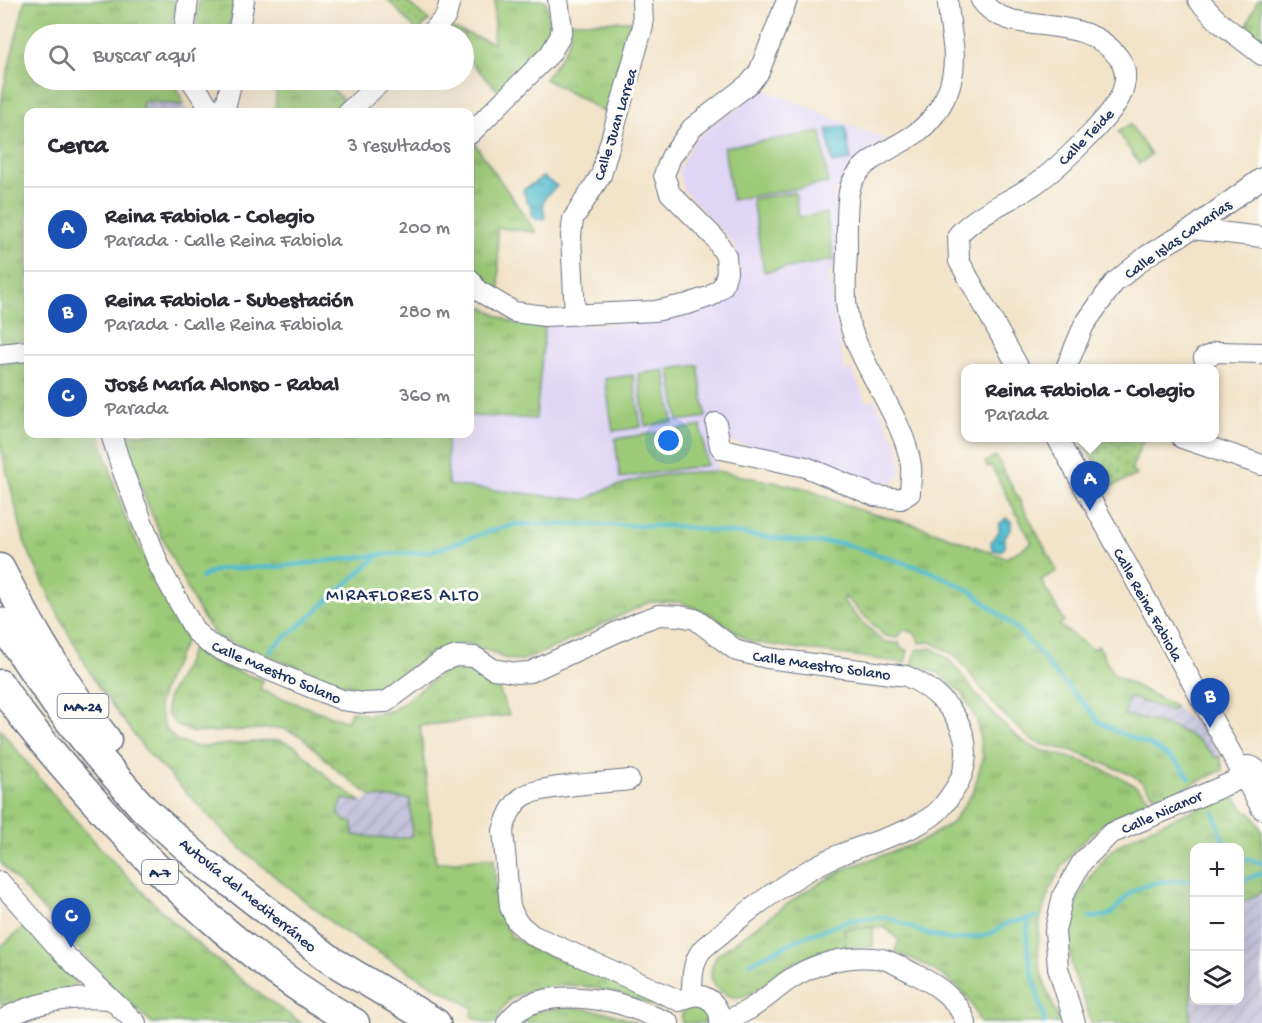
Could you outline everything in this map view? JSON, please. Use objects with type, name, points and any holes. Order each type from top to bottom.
[{"type":"highway","name":"MA-24","points":[[0,568],[25,616],[60,674],[105,737],[156,798],[176,836]]},
{"type":"highway","name":"Autovía del Mediterráneo","points":[[0,622],[55,703],[144,809],[202,861],[334,962],[436,1023]]},
{"type":"highway","name":"A-7","points":[[0,684],[57,758],[111,821],[163,875],[219,926],[280,974],[355,1023]]},
{"type":"street","points":[[185,24],[188,0]]},
{"type":"street","points":[[240,24],[244,0]]},
{"type":"street","points":[[439,24],[446,16],[450,0]]},
{"type":"street","points":[[474,130],[550,54],[562,28],[558,0]]},
{"type":"street","name":"Calle Juan Larrea","points":[[575,315],[571,236],[573,219],[601,175],[643,26],[642,0]]},
{"type":"street","points":[[474,288],[514,312],[545,316],[655,311],[711,296],[723,286],[727,272],[726,255],[715,238],[670,193],[664,175],[671,157],[692,128],[750,83],[759,72],[787,0]]},
{"type":"street","points":[[716,423],[722,449],[806,467],[875,496],[901,499],[910,494],[911,468],[906,444],[851,328],[845,287],[849,189],[863,169],[885,151],[918,132],[930,120],[947,95],[954,56],[948,0]]},
{"type":"street","name":"Calle Teide","points":[[965,255],[958,235],[966,226],[1038,182],[1077,148],[1111,111],[1126,82],[1123,64],[1112,48],[1096,38],[1080,31],[1055,26],[1025,24],[1002,17],[986,8],[981,0]]},
{"type":"street","points":[[1198,0],[1219,22],[1262,55]]},
{"type":"street","points":[[198,90],[212,108]]},
{"type":"street","points":[[225,108],[229,90]]},
{"type":"street","points":[[352,108],[372,90]]},
{"type":"street","name":"Calle Islas Canarias","points":[[1068,364],[1084,325],[1114,283],[1148,255],[1192,229],[1262,178]]},
{"type":"street","points":[[1192,229],[1262,237]]},
{"type":"street","points":[[1016,364],[957,254],[965,255],[1027,364]]},
{"type":"street","points":[[0,354],[24,351]]},
{"type":"street","points":[[1204,358],[1217,352],[1262,353]]},
{"type":"street","name":"Calle Maestro Solano","points":[[112,438],[160,568],[195,631],[208,643],[227,653],[342,700],[364,703],[386,702],[440,662],[456,656],[475,657],[493,669],[516,674],[530,672],[659,615],[695,619],[737,651],[767,658],[906,676],[924,684],[945,702],[961,725],[967,750],[960,781],[946,801],[933,816],[915,826],[837,856],[781,888],[736,921],[700,952],[686,998],[673,1011],[671,1023]]},
{"type":"street","name":"Calle Reina Fabiola","points":[[1059,442],[1252,777]]},
{"type":"street","name":"Calle Reina Fabiola","points":[[1070,442],[1252,777],[1262,808]]},
{"type":"street","points":[[1194,442],[1262,465]]},
{"type":"street","name":"Calle Nicanor","points":[[1075,1023],[1058,968],[1055,931],[1063,895],[1082,862],[1110,834],[1252,777]]},
{"type":"street","points":[[629,780],[542,789],[525,795],[514,805],[506,819],[503,831],[510,907],[517,922],[532,935],[686,998],[704,996],[714,1003],[720,1015],[720,1022],[740,1016],[802,973],[817,966],[854,957],[884,959],[933,983],[961,1009],[966,1023]]},
{"type":"street","points":[[0,882],[63,953],[136,1023]]},
{"type":"street","points":[[0,1021],[44,1002],[78,997],[110,999]]},
{"type":"street","points":[[507,1023],[511,1017],[532,1003],[566,997],[613,1002],[671,1023]]},
{"type":"shaded area","points":[[762,88],[886,140],[860,156],[846,173],[842,189],[833,190],[835,205],[839,204],[837,269],[828,272],[844,371],[851,369],[867,403],[874,399],[899,447],[901,470],[899,477],[894,482],[879,485],[820,464],[726,440],[709,422],[717,471],[674,473],[644,478],[606,489],[585,500],[447,485],[447,438],[474,438],[474,408],[545,325],[591,325],[645,321],[701,309],[724,300],[735,291],[740,269],[733,243],[683,189],[678,171],[694,141],[716,122],[742,106]]},
{"type":"shaded area","points":[[143,101],[182,105],[185,108],[142,108]]},
{"type":"shaded area","points":[[1129,697],[1171,711],[1176,707],[1189,719],[1197,715],[1220,756],[1216,758],[1208,748],[1124,715]]},
{"type":"shaded area","points":[[372,797],[410,799],[412,836],[397,839],[352,835],[338,813],[343,799],[362,802]]},
{"type":"shaded area","points":[[1262,892],[1262,1023],[1190,1023],[1191,1005],[1244,1005],[1244,902]]},
{"type":"green space","points":[[25,0],[176,0],[172,24],[24,24],[24,90],[177,90],[184,104],[143,101],[142,108],[24,108],[24,341],[0,344],[0,111]]},
{"type":"green space","points":[[199,0],[235,0],[230,24],[196,24]]},
{"type":"green space","points":[[388,0],[405,0],[429,20],[425,24],[410,24]]},
{"type":"green space","points":[[495,0],[546,0],[550,29],[548,38],[498,91],[474,66],[474,36],[493,43]]},
{"type":"green space","points":[[1258,0],[1262,0],[1262,45],[1244,31]]},
{"type":"green space","points":[[632,21],[632,29],[606,113],[545,79],[567,45],[571,22]]},
{"type":"green space","points":[[276,90],[334,90],[344,101],[336,108],[275,108]]},
{"type":"green space","points":[[1130,124],[1151,155],[1139,164],[1118,132]]},
{"type":"green space","points":[[821,132],[828,183],[732,200],[724,147]]},
{"type":"green space","points":[[474,145],[536,232],[497,228],[500,293],[474,267]]},
{"type":"green space","points":[[795,192],[799,217],[826,213],[834,260],[764,272],[752,199]]},
{"type":"green space","points":[[481,306],[518,324],[545,325],[536,419],[474,416],[474,307]]},
{"type":"green space","points":[[24,361],[24,438],[100,438],[126,520],[186,640],[165,684],[158,705],[165,728],[177,741],[198,747],[279,740],[295,746],[334,783],[362,802],[343,799],[338,813],[345,821],[353,822],[353,835],[397,839],[412,836],[410,799],[372,797],[338,771],[301,736],[281,728],[193,733],[176,725],[167,714],[167,699],[193,645],[218,665],[263,680],[260,690],[347,722],[351,711],[367,715],[393,710],[445,671],[459,667],[472,668],[497,683],[509,715],[420,726],[436,863],[494,857],[497,909],[512,937],[537,951],[583,968],[662,1004],[662,1007],[594,988],[561,985],[544,987],[514,996],[505,1004],[496,1023],[486,1023],[471,1016],[474,1008],[338,928],[238,846],[146,751],[97,685],[58,614],[25,544],[0,444],[0,363]]},
{"type":"green space","points":[[698,365],[706,417],[678,421],[670,369]]},
{"type":"green space","points":[[665,370],[673,422],[645,426],[638,374]]},
{"type":"green space","points":[[633,375],[641,427],[613,431],[605,379]]},
{"type":"green space","points":[[701,426],[707,465],[620,478],[615,439]]},
{"type":"green space","points":[[125,438],[447,438],[448,485],[585,500],[606,489],[644,478],[674,473],[717,471],[804,488],[859,510],[923,527],[1006,558],[1032,543],[991,466],[987,467],[985,462],[996,456],[1057,571],[1041,580],[1064,621],[1059,625],[1092,649],[1099,646],[1113,674],[1176,707],[1171,711],[1129,697],[1124,715],[1163,724],[1197,739],[1216,758],[1220,756],[1223,770],[1164,797],[1153,794],[1132,775],[1073,751],[1031,740],[997,708],[957,657],[932,642],[920,643],[916,635],[910,631],[904,630],[897,638],[885,636],[845,597],[843,601],[884,642],[899,643],[902,649],[908,650],[905,663],[750,642],[712,615],[680,602],[649,602],[521,661],[503,658],[485,649],[464,643],[430,653],[394,682],[375,690],[357,689],[217,637],[198,609],[165,543],[149,508]]},
{"type":"green space","points":[[1083,442],[1142,442],[1131,470],[1137,475],[1108,488]]},
{"type":"green space","points":[[931,648],[951,662],[993,714],[1024,742],[1040,750],[1113,774],[1138,788],[1146,795],[1150,803],[1129,810],[1103,824],[1082,842],[1059,873],[1050,890],[1039,928],[1038,947],[1042,974],[1060,1023],[980,1023],[970,1001],[955,985],[926,966],[895,952],[899,940],[885,928],[873,927],[845,929],[846,947],[812,955],[793,963],[747,995],[728,996],[712,981],[712,969],[716,956],[804,892],[847,868],[922,841],[952,823],[973,792],[983,758],[977,721],[963,694],[938,673],[912,665],[916,650]]},
{"type":"green space","points":[[0,729],[102,850],[177,925],[258,993],[302,1023],[152,1023],[109,983],[0,862]]},
{"type":"green space","points":[[1235,798],[1247,813],[1251,812],[1262,831],[1262,892],[1244,902],[1244,843],[1190,843],[1190,1023],[1091,1023],[1074,974],[1069,944],[1074,910],[1090,878],[1104,858],[1124,842],[1221,799]]},
{"type":"green space","points":[[25,926],[72,975],[76,983],[69,989],[2,1005],[0,1002],[0,947]]},
{"type":"green space","points":[[873,927],[873,947],[846,947],[844,929]]},
{"type":"green space","points":[[692,1003],[707,1006],[712,1023],[682,1023],[683,1011]]},
{"type":"green space","points":[[569,1007],[607,1012],[637,1023],[514,1023],[534,1012]]},
{"type":"water","points":[[845,126],[851,160],[832,163],[827,129]]},
{"type":"water","points":[[543,177],[557,186],[546,196],[543,204],[545,218],[538,220],[532,216],[532,206],[527,202],[523,190]]},
{"type":"water","points":[[1006,518],[1011,521],[1011,529],[1005,536],[1005,547],[996,551],[992,549],[991,542],[999,532],[999,524]]},
{"type":"waterway","points":[[202,578],[208,573],[221,569],[276,567],[379,555],[429,552],[518,524],[675,526],[805,542],[841,543],[930,571],[971,591],[1017,629],[1098,721],[1168,756],[1178,763],[1190,778]]},
{"type":"waterway","points":[[270,652],[377,557]]},
{"type":"waterway","points":[[1214,812],[1224,843]]},
{"type":"waterway","points":[[1244,858],[1262,863]]},
{"type":"waterway","points":[[1244,880],[1262,873]]},
{"type":"waterway","points":[[1090,917],[1112,913],[1128,895],[1149,884],[1190,880]]},
{"type":"waterway","points":[[750,963],[801,938],[851,920],[885,917],[924,933],[951,940],[990,934],[1008,923],[1037,917]]},
{"type":"waterway","points":[[1029,919],[1027,932],[1029,958],[1045,1023]]},
{"type":"place","name":"Reina Fabiola - Colegio","points":[[1090,511]]},
{"type":"place","name":"Reina Fabiola - Subestación","points":[[1210,728]]},
{"type":"place","name":"José María Alonso - Rabal","points":[[71,948]]},
{"type":"district","name":"MIRAFLORES ALTO","points":[[403,594]]}]
